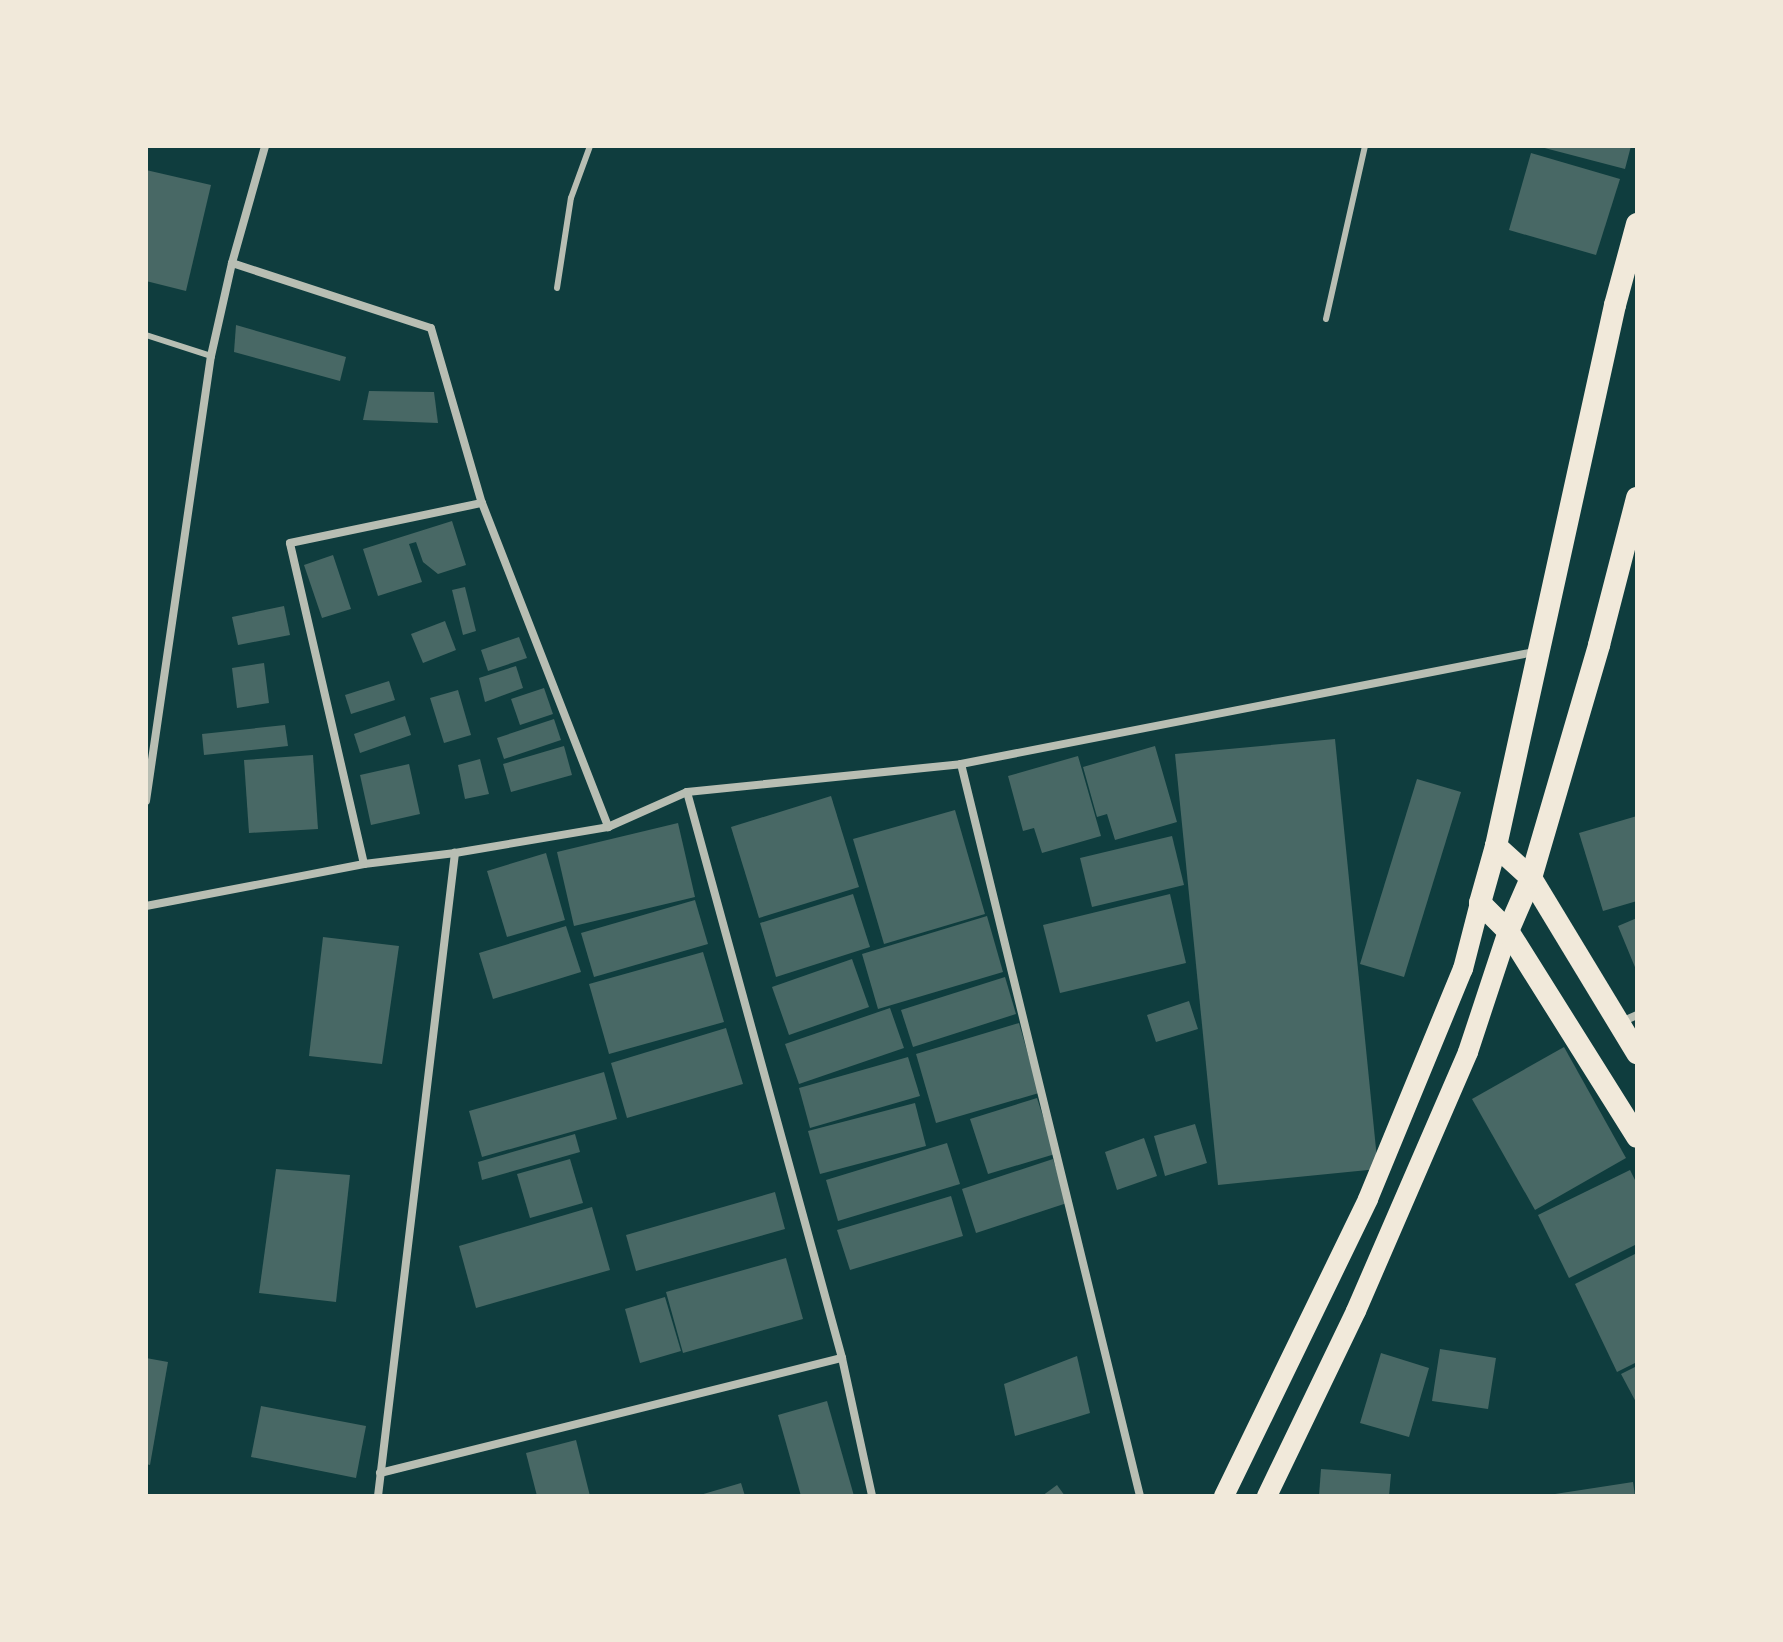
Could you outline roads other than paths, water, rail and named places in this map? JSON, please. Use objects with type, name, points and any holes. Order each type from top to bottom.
[{"type":"highway","points":[[1637,224],[1615,305],[1496,846],[1480,903],[1508,931],[1637,1137]]},
{"type":"highway","points":[[1508,931],[1531,878],[1599,645],[1637,498]]},
{"type":"highway","points":[[1496,846],[1531,878],[1628,1019],[1637,1053]]},
{"type":"main road","points":[[1224,1496],[1368,1199],[1463,969],[1480,903]]},
{"type":"main road","points":[[1267,1496],[1356,1311],[1468,1052],[1508,931]]},
{"type":"street","points":[[146,801],[150,726],[211,356],[263,147]]},
{"type":"street","points":[[232,263],[431,328],[482,503],[608,827]]},
{"type":"street","points":[[364,864],[290,543],[482,503]]},
{"type":"street","points":[[146,906],[364,864],[455,853],[608,827],[687,792],[961,764],[1540,651]]},
{"type":"street","points":[[961,764],[1140,1496]]},
{"type":"street","points":[[687,792],[842,1358],[872,1496]]},
{"type":"street","points":[[378,1496],[455,853]]},
{"type":"street","points":[[380,1473],[842,1358]]},
{"type":"lane","points":[[557,288],[571,198],[590,146]]},
{"type":"lane","points":[[1326,319],[1365,146]]},
{"type":"lane","points":[[146,335],[211,356]]}]
